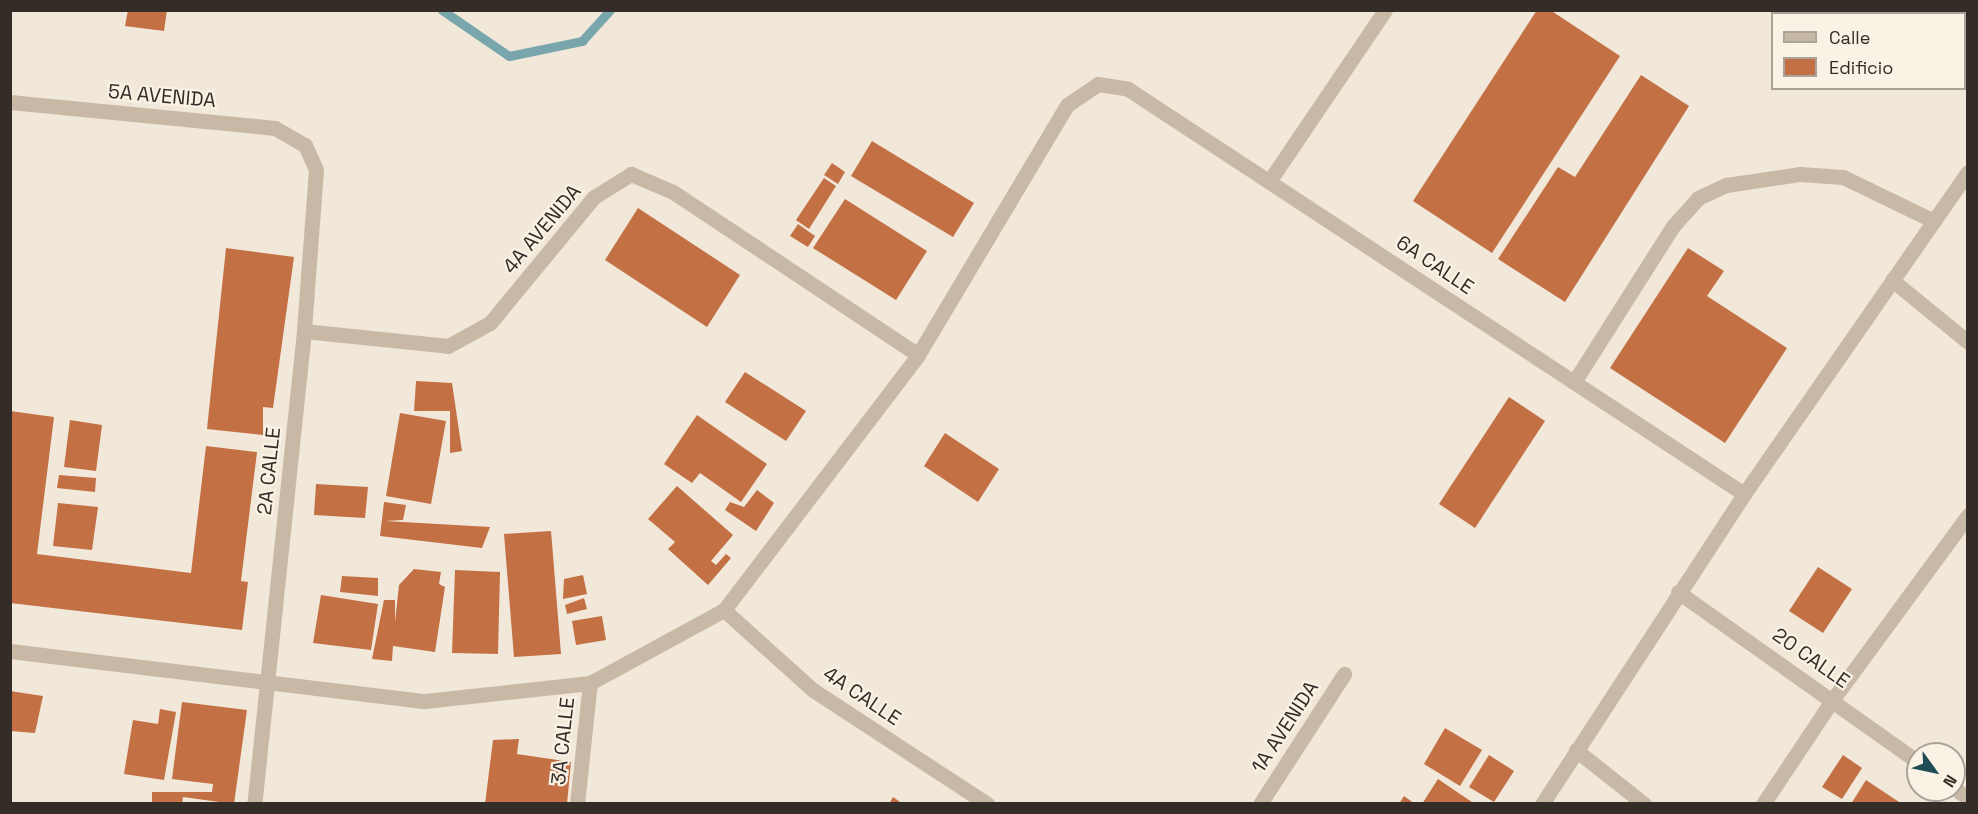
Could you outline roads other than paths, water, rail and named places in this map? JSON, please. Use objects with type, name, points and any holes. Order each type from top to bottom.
[{"type":"street","points":[[1270,180],[1385,10]]},
{"type":"street","name":"6A CALLE","points":[[918,356],[1067,105],[1098,84],[1128,89],[1270,180],[1744,494]]},
{"type":"street","name":"5A AVENIDA","points":[[10,102],[275,128],[305,145]]},
{"type":"street","name":"2A CALLE","points":[[254,804],[304,331],[316,170],[305,145]]},
{"type":"street","points":[[1542,804],[1744,494],[1968,172]]},
{"type":"street","name":"4A AVENIDA","points":[[304,331],[448,346],[490,324],[594,197],[631,174],[673,192],[918,356]]},
{"type":"street","points":[[1574,382],[1673,226],[1698,198],[1726,185],[1800,174],[1843,177],[1934,221]]},
{"type":"street","points":[[1892,280],[1968,342]]},
{"type":"street","points":[[10,651],[268,680],[425,701],[590,683],[724,610],[918,356]]},
{"type":"street","points":[[1763,804],[1833,699],[1968,515]]},
{"type":"street","name":"20 CALLE","points":[[1678,592],[1833,699],[1906,753]]},
{"type":"street","name":"4A CALLE","points":[[724,610],[813,690],[987,804]]},
{"type":"street","name":"1A AVENIDA","points":[[1260,804],[1344,674]]},
{"type":"street","name":"3A CALLE","points":[[577,804],[590,683]]},
{"type":"street","points":[[1576,750],[1644,804]]},
{"type":"waterway","points":[[442,10],[509,56],[582,41],[610,10]]}]
